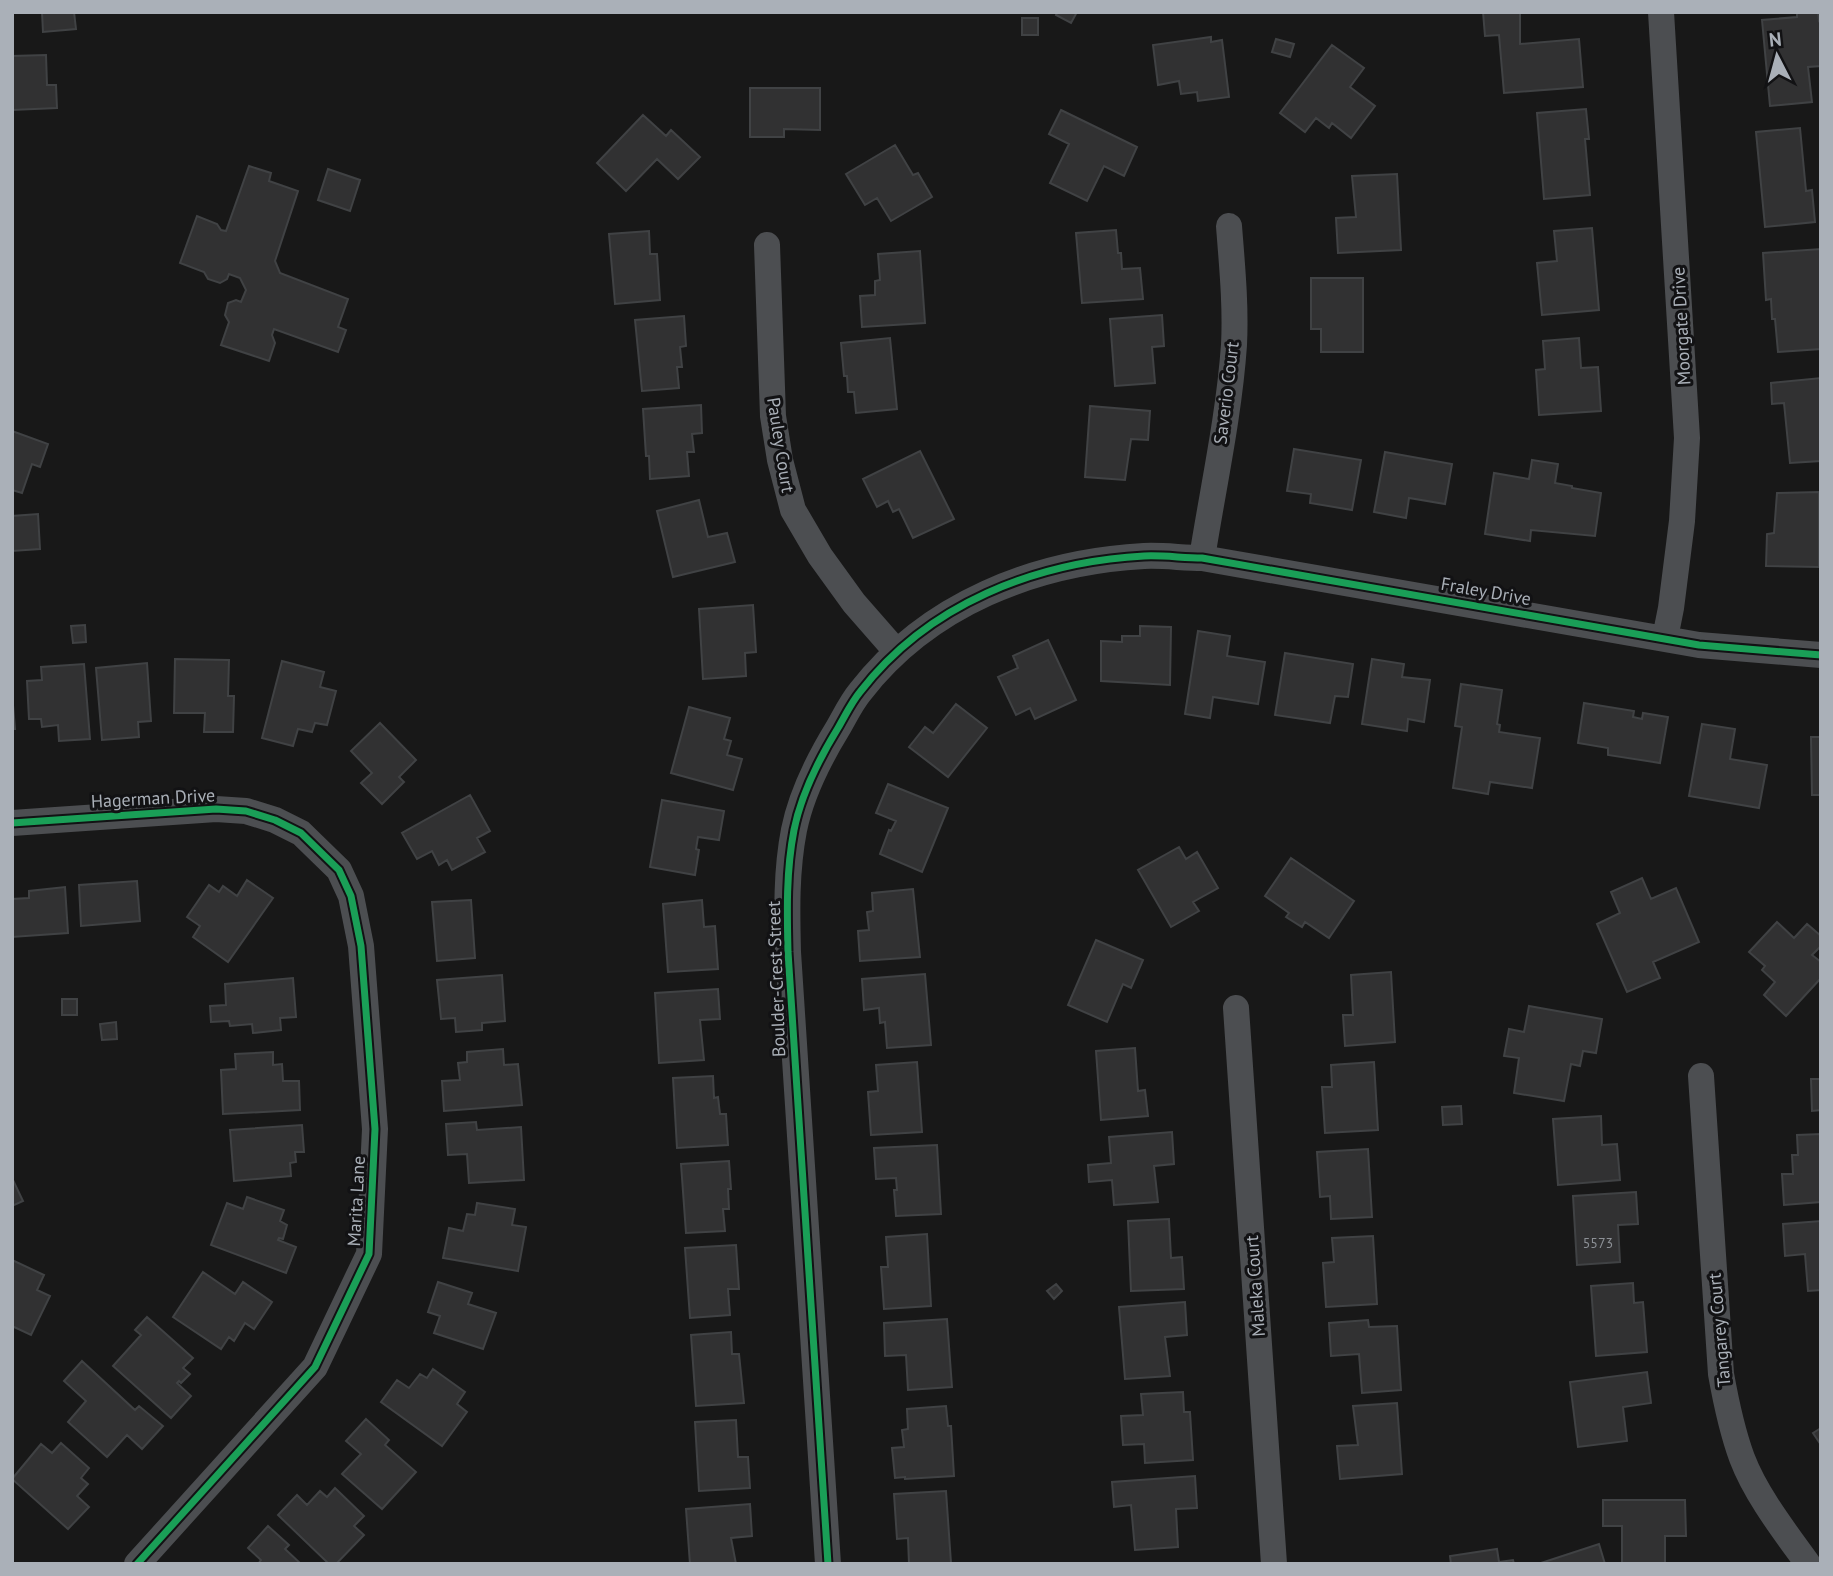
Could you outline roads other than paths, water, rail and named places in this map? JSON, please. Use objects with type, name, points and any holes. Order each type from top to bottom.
[{"type":"street","name":"Moorgate Drive","points":[[1661,12],[1687,438],[1682,520],[1665,638]]},
{"type":"street","name":"Saverio Court","points":[[1202,558],[1234,344],[1234,290],[1229,226]]},
{"type":"street","name":"Pauley Court","points":[[767,245],[773,416],[780,460],[793,510],[854,603],[896,652]]},
{"type":"street","name":"Fraley Drive","points":[[1145,556],[1202,558],[1699,645],[1821,655]]},
{"type":"street","name":"Boulder-Crest Street","points":[[828,1564],[788,952],[787,900],[794,828],[808,786],[829,743],[859,693],[896,652],[928,626],[963,603],[1021,578],[1083,562],[1145,556]]},
{"type":"street","name":"Hagerman Drive","points":[[12,823],[216,809],[246,811],[275,820],[301,833],[325,853]]},
{"type":"street","name":"Marita Lane","points":[[137,1564],[315,1367],[369,1254],[375,1129],[361,946],[352,896],[339,870],[325,853]]},
{"type":"street","name":"Maleka Court","points":[[1236,1008],[1274,1564]]},
{"type":"street","name":"Tangarey Court","points":[[1701,1076],[1721,1374],[1729,1414],[1742,1460],[1772,1512],[1808,1564]]}]
